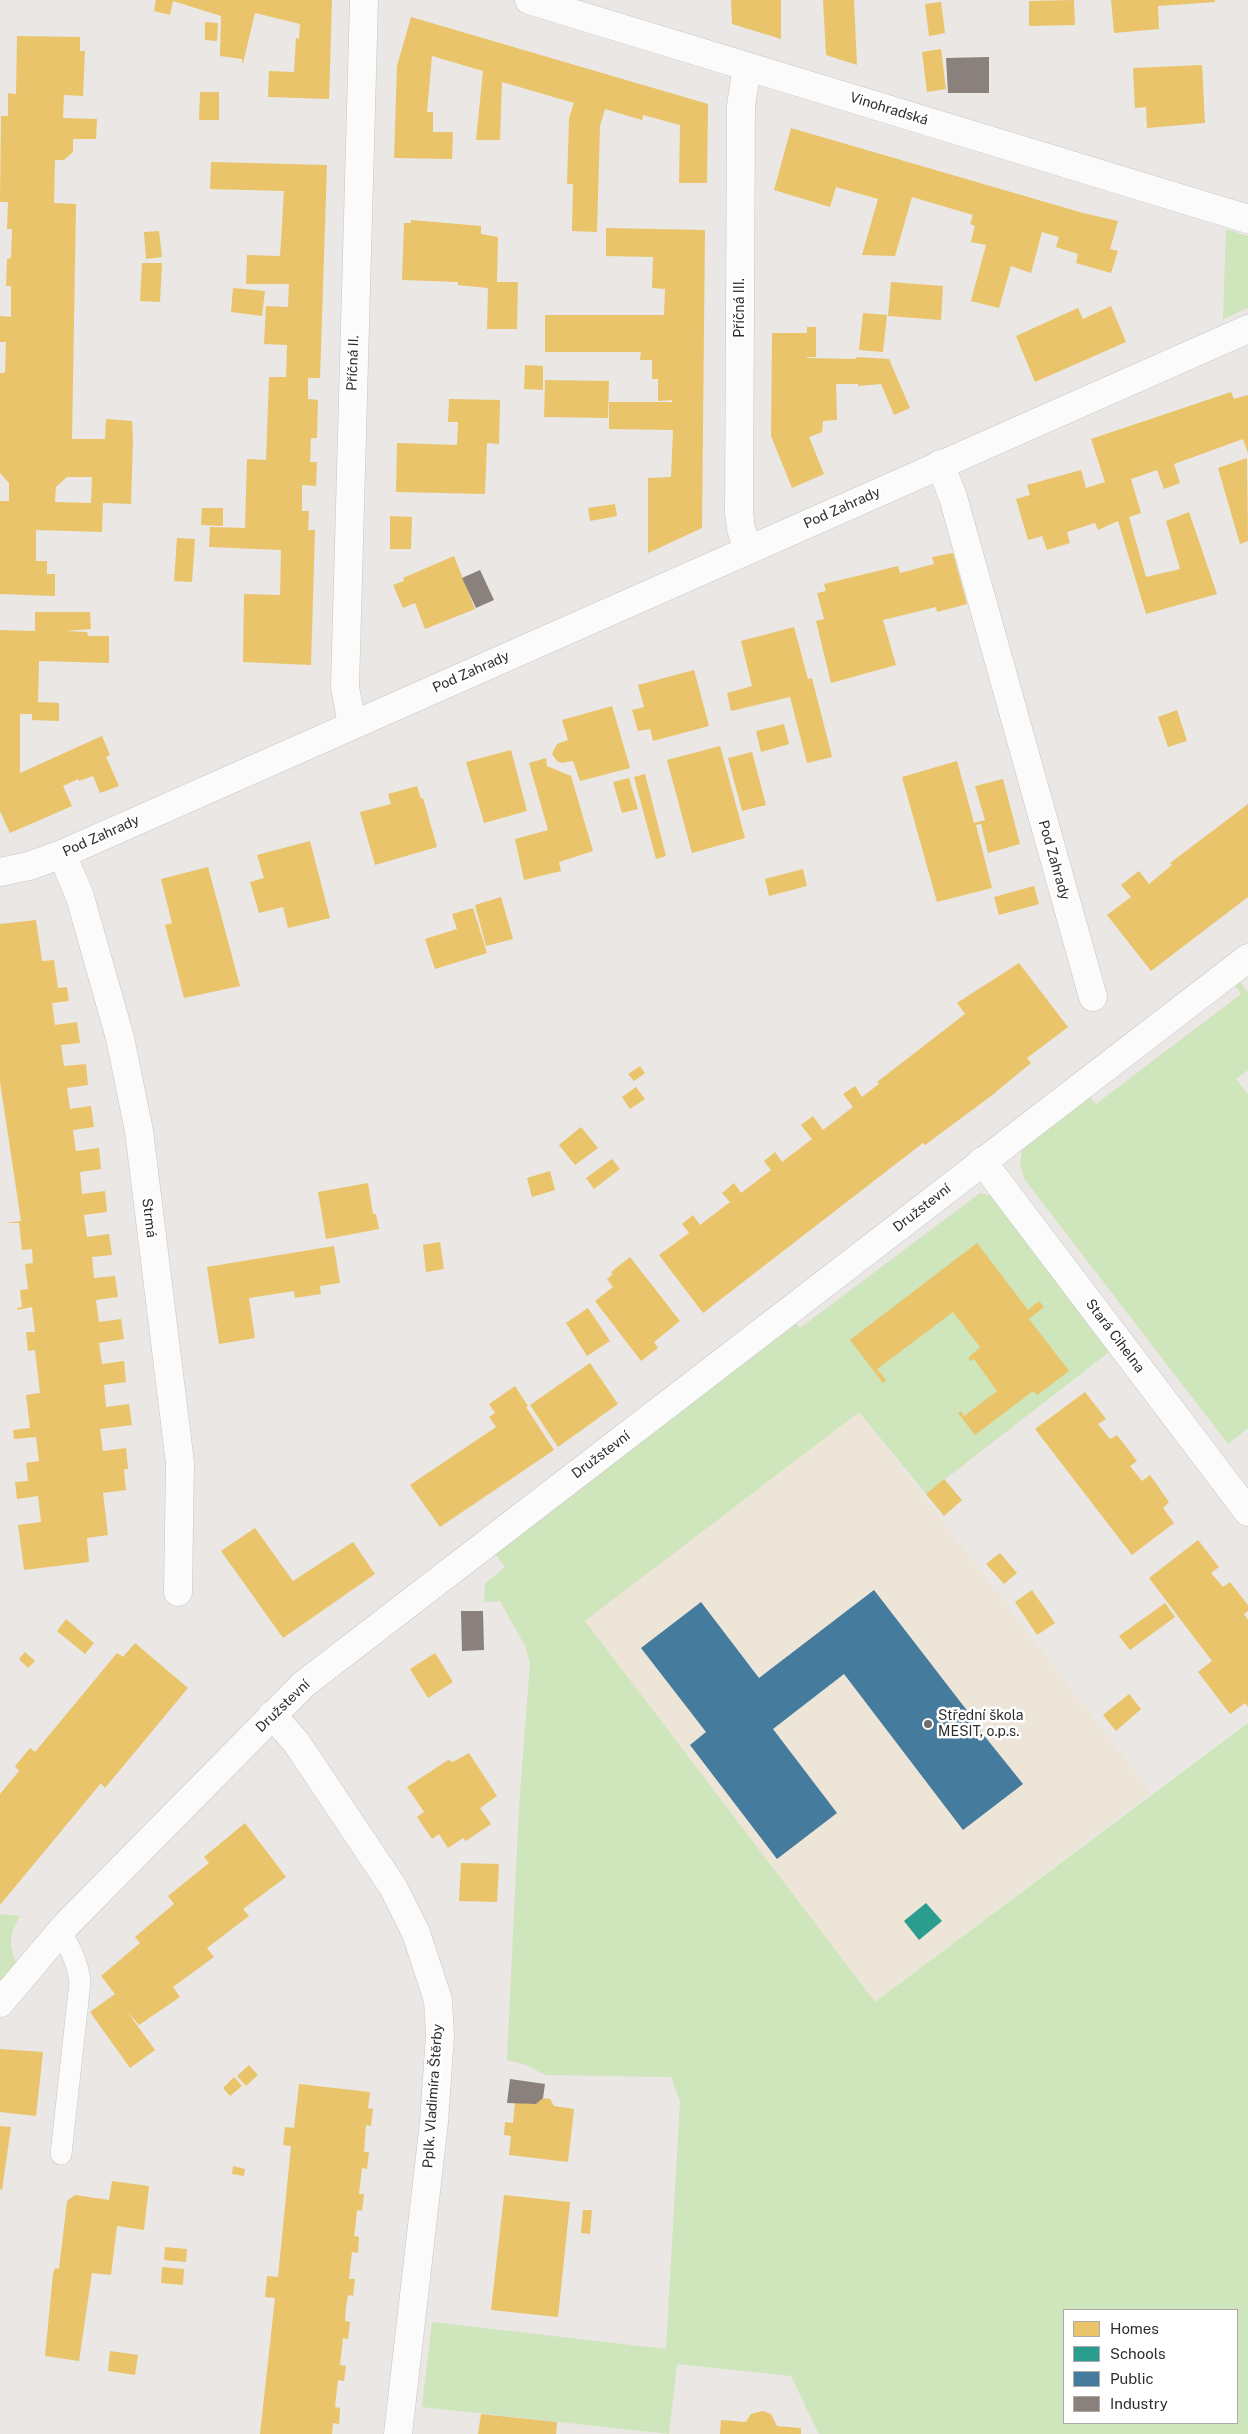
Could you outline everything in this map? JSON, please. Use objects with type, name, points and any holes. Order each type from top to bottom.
[{"type":"street","name":"Příčná II.","points":[[352,725],[345,687],[364,0]]},
{"type":"street","name":"Vinohradská","points":[[530,0],[1248,219]]},
{"type":"street","name":"Příčná III.","points":[[747,66],[741,106],[738,512],[748,550]]},
{"type":"street","name":"Pod Zahrady","points":[[0,872],[28,866],[62,854],[1248,329]]},
{"type":"street","name":"Pod Zahrady","points":[[940,464],[953,497],[1093,997]]},
{"type":"street","name":"Strmá","points":[[62,854],[80,897],[120,1038],[138,1132],[180,1463],[178,1592]]},
{"type":"street","name":"Družstevní","points":[[0,2003],[60,1932],[304,1684],[1248,958]]},
{"type":"street","name":"Stará Cihelna","points":[[982,1161],[1248,1512]]},
{"type":"street","name":"Pplk. Vladimíra Štěrby","points":[[272,1715],[296,1742],[393,1887],[416,1933],[438,2000],[440,2036],[434,2122],[398,2434]]},
{"type":"lane","points":[[60,1932],[70,1945],[79,1971],[80,1982],[61,2154]]},
{"type":"shaded area","points":[[792,1317],[859,1412],[1151,1793],[875,2002],[584,1621]]},
{"type":"green space","points":[[1226,229],[1248,236],[1248,308],[1223,319]]},
{"type":"green space","points":[[1239,980],[1248,993],[1248,1070],[1236,1079],[1248,1094],[1248,1428],[1228,1444],[1025,1180],[1020,1164],[1023,1143],[1088,1094],[1096,1104],[1241,994],[1234,984]]},
{"type":"green space","points":[[980,1193],[996,1197],[1109,1352],[926,1494],[859,1412],[585,1621],[875,2002],[1248,1723],[1248,2434],[819,2434],[791,2376],[677,2364],[669,2434],[422,2407],[432,2322],[666,2349],[680,2101],[671,2077],[545,2075],[526,2065],[507,2060],[519,1807],[530,1663],[525,1646],[500,1601],[484,1602],[485,1584],[505,1567],[492,1550],[791,1317],[800,1328]]},
{"type":"green space","points":[[0,1914],[20,1916],[13,1930],[11,1941],[18,1967],[0,1993]]},
{"type":"building: Homes","points":[[156,0],[332,0],[329,99],[268,97],[269,71],[294,72],[296,38],[299,39],[300,24],[255,13],[242,63],[242,59],[220,56],[221,16],[173,1],[170,15],[154,11]]},
{"type":"building: Homes","points":[[731,0],[781,0],[781,39],[732,24]]},
{"type":"building: Homes","points":[[823,0],[854,0],[857,65],[826,55]]},
{"type":"building: Homes","points":[[1074,0],[1075,25],[1029,26],[1029,1]]},
{"type":"building: Homes","points":[[1111,0],[1215,0],[1215,2],[1158,6],[1159,29],[1114,33]]},
{"type":"building: Homes","points":[[941,2],[945,33],[929,36],[925,4]]},
{"type":"building: Homes","points":[[411,17],[708,104],[707,183],[679,183],[680,125],[643,115],[642,120],[605,109],[600,126],[597,232],[572,231],[573,184],[567,184],[569,118],[574,103],[502,82],[500,140],[476,140],[483,71],[432,56],[427,112],[433,112],[433,132],[453,132],[452,159],[394,158],[397,66]]},
{"type":"building: Homes","points":[[205,22],[218,23],[217,41],[205,40]]},
{"type":"building: Homes","points":[[17,36],[80,37],[80,51],[85,51],[83,96],[64,95],[63,118],[97,119],[96,139],[73,139],[73,152],[64,160],[55,160],[54,203],[76,204],[72,439],[105,439],[106,419],[132,421],[131,504],[103,503],[102,532],[36,530],[36,561],[47,561],[47,574],[55,574],[55,596],[0,594],[0,501],[9,501],[9,483],[0,473],[0,373],[5,373],[6,342],[0,342],[0,316],[11,317],[11,286],[6,286],[7,259],[11,258],[12,229],[7,229],[8,202],[0,202],[1,116],[8,116],[8,93],[16,94]],"holes":[[[67,477],[92,477],[91,503],[55,502],[56,487]]]},
{"type":"building: Homes","points":[[941,49],[946,89],[927,92],[922,52]]},
{"type":"building: Homes","points":[[1202,65],[1205,123],[1147,128],[1146,107],[1135,108],[1133,68]]},
{"type":"building: Homes","points":[[200,92],[219,92],[219,120],[199,120]]},
{"type":"building: Homes","points":[[791,128],[1083,213],[1118,221],[1110,249],[1118,251],[1111,273],[1076,263],[1078,254],[1056,247],[1059,237],[1042,232],[1031,273],[1011,266],[999,308],[971,301],[986,245],[971,242],[975,226],[970,224],[973,215],[912,197],[895,256],[862,255],[878,199],[836,187],[830,207],[774,190]]},
{"type":"building: Homes","points":[[211,162],[327,165],[320,378],[308,378],[308,399],[318,400],[317,438],[311,438],[310,462],[317,462],[316,486],[302,485],[302,511],[309,511],[308,530],[315,530],[311,665],[243,662],[244,594],[280,595],[281,550],[209,547],[210,527],[245,528],[247,459],[266,460],[269,377],[286,377],[287,345],[264,344],[266,306],[288,307],[289,284],[246,284],[247,255],[280,256],[284,191],[210,189]]},
{"type":"building: Homes","points":[[411,220],[481,226],[481,234],[498,237],[497,282],[518,282],[517,329],[487,329],[488,288],[458,285],[458,282],[402,280],[404,223],[411,223]]},
{"type":"building: Homes","points":[[606,228],[705,230],[702,528],[648,553],[648,478],[671,477],[673,430],[609,429],[609,402],[672,402],[672,400],[658,401],[658,379],[652,379],[652,360],[640,360],[641,352],[545,352],[545,315],[664,315],[665,289],[652,288],[653,257],[606,256]]},
{"type":"building: Homes","points":[[159,231],[162,257],[146,259],[144,232]]},
{"type":"building: Homes","points":[[142,263],[162,263],[160,302],[140,301]]},
{"type":"building: Homes","points":[[891,282],[943,286],[941,320],[888,316]]},
{"type":"building: Homes","points":[[233,288],[265,291],[262,316],[231,312]]},
{"type":"building: Homes","points":[[1111,306],[1126,342],[1035,382],[1016,336],[1078,308],[1083,319]]},
{"type":"building: Homes","points":[[863,313],[887,315],[883,352],[859,350]]},
{"type":"building: Homes","points":[[807,327],[816,327],[816,357],[807,358],[856,359],[856,357],[889,359],[910,408],[894,415],[881,384],[858,386],[858,384],[836,384],[837,420],[823,421],[822,432],[809,437],[824,474],[792,488],[771,436],[772,333],[807,333]]},
{"type":"building: Homes","points":[[525,365],[543,366],[543,390],[524,389]]},
{"type":"building: Homes","points":[[545,380],[609,381],[608,418],[544,417]]},
{"type":"building: Homes","points":[[1231,392],[1234,399],[1248,395],[1248,453],[1243,439],[1174,464],[1180,483],[1164,489],[1157,470],[1131,479],[1141,513],[1129,517],[1146,577],[1180,569],[1166,521],[1189,512],[1217,594],[1146,614],[1118,521],[1098,530],[1095,523],[1067,532],[1070,543],[1047,550],[1042,536],[1028,540],[1016,499],[1030,495],[1027,485],[1081,470],[1086,488],[1105,482],[1091,439]]},
{"type":"building: Homes","points":[[449,399],[500,400],[499,444],[487,443],[485,494],[396,492],[397,443],[457,445],[458,422],[448,422]]},
{"type":"building: Homes","points":[[1247,458],[1248,541],[1240,544],[1218,468]]},
{"type":"building: Homes","points":[[615,504],[617,516],[590,521],[588,508]]},
{"type":"building: Homes","points":[[202,508],[223,508],[223,526],[201,525]]},
{"type":"building: Homes","points":[[390,516],[412,517],[411,549],[390,549]]},
{"type":"building: Homes","points":[[177,538],[195,539],[192,582],[174,581]]},
{"type":"building: Homes","points":[[953,553],[967,604],[937,612],[936,607],[883,620],[896,665],[831,683],[816,621],[824,619],[817,593],[826,591],[824,584],[898,566],[900,573],[934,564],[932,557]]},
{"type":"building: Homes","points":[[454,556],[475,609],[425,629],[415,603],[403,608],[393,585],[404,581],[403,578]]},
{"type":"building: Homes","points":[[35,612],[90,612],[91,629],[65,631],[87,632],[88,636],[109,636],[109,663],[39,661],[38,702],[59,703],[59,721],[32,720],[32,714],[20,714],[20,773],[102,736],[110,755],[106,757],[119,786],[100,793],[93,776],[79,781],[78,779],[63,786],[72,806],[10,833],[0,811],[0,630],[35,631]]},
{"type":"building: Homes","points":[[794,627],[808,679],[812,678],[832,757],[807,763],[790,697],[731,711],[727,693],[752,686],[741,641]]},
{"type":"building: Homes","points":[[694,670],[709,726],[653,741],[650,729],[638,731],[632,710],[644,707],[638,685]]},
{"type":"building: Homes","points":[[612,706],[630,768],[580,781],[573,761],[562,763],[557,761],[552,754],[557,744],[568,740],[562,720]]},
{"type":"building: Homes","points":[[1177,710],[1187,741],[1168,747],[1158,717]]},
{"type":"building: Homes","points":[[784,724],[789,744],[761,752],[756,731]]},
{"type":"building: Homes","points":[[720,746],[745,838],[692,853],[667,760]]},
{"type":"building: Homes","points":[[511,750],[527,811],[484,823],[466,762]]},
{"type":"building: Homes","points":[[752,752],[766,805],[742,811],[728,758]]},
{"type":"building: Homes","points":[[546,758],[547,766],[571,776],[593,851],[559,862],[561,871],[524,880],[515,839],[548,830],[529,763]]},
{"type":"building: Homes","points":[[957,761],[974,823],[985,820],[975,786],[1003,779],[1020,844],[988,853],[981,824],[976,825],[992,888],[937,902],[902,777]]},
{"type":"building: Homes","points":[[645,774],[666,856],[656,859],[634,777]]},
{"type":"building: Homes","points":[[629,778],[638,809],[622,813],[613,782]]},
{"type":"building: Homes","points":[[417,786],[421,799],[423,798],[437,847],[375,865],[360,812],[391,804],[388,794]]},
{"type":"building: Homes","points":[[1248,804],[1248,897],[1151,971],[1107,915],[1131,897],[1121,885],[1139,871],[1149,884],[1172,865],[1170,863]]},
{"type":"building: Homes","points":[[310,841],[330,918],[288,928],[283,907],[259,913],[250,882],[264,878],[257,855]]},
{"type":"building: Homes","points":[[208,867],[240,986],[184,998],[165,925],[172,923],[161,879]]},
{"type":"building: Homes","points":[[803,869],[807,886],[769,896],[765,879]]},
{"type":"building: Homes","points":[[1034,886],[1039,904],[999,915],[994,897]]},
{"type":"building: Homes","points":[[501,897],[513,939],[486,946],[475,905]]},
{"type":"building: Homes","points":[[473,908],[487,953],[435,969],[425,939],[457,929],[452,914]]},
{"type":"building: Homes","points":[[36,920],[42,961],[54,960],[58,988],[67,987],[69,1001],[52,1003],[55,1025],[77,1022],[80,1043],[61,1045],[64,1066],[86,1064],[88,1085],[67,1088],[70,1109],[91,1106],[94,1127],[73,1130],[76,1151],[99,1148],[101,1169],[80,1172],[82,1194],[105,1191],[107,1212],[84,1215],[87,1237],[109,1234],[112,1255],[92,1257],[94,1278],[115,1276],[118,1297],[96,1300],[99,1322],[121,1319],[124,1339],[99,1343],[102,1364],[124,1361],[126,1382],[104,1385],[106,1407],[129,1404],[132,1425],[100,1429],[103,1451],[126,1448],[128,1469],[124,1469],[126,1490],[103,1493],[108,1535],[87,1538],[89,1562],[24,1570],[18,1525],[41,1522],[38,1496],[17,1499],[15,1482],[28,1481],[26,1463],[39,1461],[36,1437],[14,1439],[13,1430],[30,1428],[26,1395],[40,1393],[35,1350],[28,1351],[26,1332],[35,1332],[32,1307],[17,1310],[17,1308],[22,1307],[20,1290],[28,1289],[25,1264],[33,1263],[32,1249],[22,1250],[19,1223],[5,1223],[21,1221],[0,1082],[0,924]]},
{"type":"building: Homes","points":[[1019,963],[1068,1027],[1027,1058],[1031,1063],[991,1096],[925,1145],[923,1143],[703,1313],[659,1255],[689,1233],[682,1224],[693,1215],[700,1225],[730,1202],[722,1193],[734,1183],[741,1193],[771,1170],[764,1161],[775,1152],[782,1162],[812,1139],[801,1125],[813,1116],[823,1130],[853,1107],[843,1094],[855,1086],[862,1097],[879,1084],[877,1082],[965,1014],[957,1003]]},
{"type":"building: Homes","points":[[640,1066],[645,1073],[634,1081],[628,1074]]},
{"type":"building: Homes","points":[[636,1087],[645,1099],[630,1109],[622,1097]]},
{"type":"building: Homes","points":[[581,1127],[598,1148],[575,1165],[559,1145]]},
{"type":"building: Homes","points":[[612,1159],[620,1169],[594,1189],[586,1178]]},
{"type":"building: Homes","points":[[550,1171],[555,1190],[532,1197],[527,1178]]},
{"type":"building: Homes","points":[[368,1183],[373,1214],[376,1214],[379,1229],[326,1239],[318,1192]]},
{"type":"building: Homes","points":[[440,1242],[444,1269],[426,1272],[423,1245]]},
{"type":"building: Homes","points":[[977,1243],[1028,1310],[1039,1301],[1044,1307],[1029,1319],[1069,1371],[1037,1395],[1033,1391],[975,1435],[958,1413],[961,1411],[964,1416],[997,1391],[974,1359],[971,1361],[968,1358],[980,1347],[953,1312],[877,1369],[886,1380],[883,1383],[850,1340]]},
{"type":"building: Homes","points":[[334,1246],[340,1283],[320,1286],[321,1294],[295,1298],[294,1291],[249,1298],[255,1338],[219,1344],[207,1267]]},
{"type":"building: Homes","points":[[630,1257],[680,1321],[654,1342],[658,1348],[641,1361],[595,1301],[613,1287],[607,1279],[613,1274],[611,1272]]},
{"type":"building: Homes","points":[[588,1308],[610,1341],[587,1356],[566,1323]]},
{"type":"building: Homes","points":[[590,1363],[618,1404],[558,1447],[530,1405]]},
{"type":"building: Homes","points":[[515,1386],[528,1406],[526,1407],[554,1450],[440,1527],[410,1485],[496,1427],[489,1417],[495,1413],[489,1404]]},
{"type":"building: Homes","points":[[1085,1392],[1106,1419],[1098,1424],[1110,1439],[1117,1435],[1137,1461],[1130,1466],[1142,1481],[1150,1475],[1169,1502],[1163,1508],[1174,1523],[1132,1555],[1035,1429]]},
{"type":"building: Homes","points":[[944,1479],[962,1500],[944,1516],[926,1494]]},
{"type":"building: Homes","points":[[255,1528],[293,1581],[353,1542],[375,1574],[283,1638],[221,1551]]},
{"type":"building: Homes","points":[[1198,1540],[1219,1567],[1211,1573],[1223,1587],[1230,1582],[1248,1605],[1248,1611],[1244,1614],[1248,1620],[1248,1707],[1245,1703],[1230,1714],[1198,1672],[1212,1661],[1149,1578]]},
{"type":"building: Homes","points":[[1000,1553],[1017,1573],[1004,1584],[986,1564]]},
{"type":"building: Homes","points":[[1032,1590],[1055,1623],[1037,1635],[1015,1602]]},
{"type":"building: Homes","points":[[1165,1603],[1175,1617],[1130,1650],[1119,1636]]},
{"type":"building: Homes","points":[[66,1619],[94,1643],[85,1654],[57,1631]]},
{"type":"building: Homes","points":[[135,1643],[188,1688],[105,1788],[101,1783],[0,1905],[0,1794],[19,1771],[15,1766],[30,1748],[35,1752],[117,1653],[123,1657]]},
{"type":"building: Homes","points":[[25,1652],[35,1661],[28,1668],[19,1659]]},
{"type":"building: Homes","points":[[435,1653],[453,1682],[428,1698],[410,1669]]},
{"type":"building: Homes","points":[[1129,1694],[1141,1709],[1116,1731],[1103,1715]]},
{"type":"building: Homes","points":[[469,1753],[497,1796],[480,1808],[491,1824],[466,1841],[463,1838],[448,1848],[439,1834],[432,1839],[417,1817],[424,1812],[407,1787],[448,1760],[453,1762]]},
{"type":"building: Homes","points":[[245,1823],[286,1877],[243,1909],[249,1916],[207,1948],[214,1957],[173,1987],[180,1997],[139,2025],[126,2010],[155,2050],[130,2068],[90,2012],[115,1994],[101,1976],[140,1943],[135,1937],[174,1904],[168,1896],[209,1863],[204,1857]]},
{"type":"building: Homes","points":[[461,1863],[499,1864],[497,1902],[459,1901]]},
{"type":"building: Homes","points":[[0,2049],[43,2052],[36,2116],[0,2112]]},
{"type":"building: Homes","points":[[249,2065],[258,2075],[246,2086],[237,2076]]},
{"type":"building: Homes","points":[[234,2077],[242,2086],[230,2096],[223,2088]]},
{"type":"building: Homes","points":[[299,2084],[370,2092],[368,2108],[373,2109],[371,2126],[366,2125],[364,2152],[369,2152],[367,2169],[362,2168],[359,2194],[364,2194],[362,2211],[357,2210],[354,2236],[359,2237],[358,2253],[352,2252],[349,2279],[355,2279],[353,2296],[348,2295],[346,2306],[345,2321],[350,2322],[348,2339],[343,2338],[340,2365],[346,2366],[344,2381],[338,2380],[335,2407],[340,2408],[339,2424],[333,2423],[332,2434],[260,2434],[275,2298],[265,2297],[267,2276],[278,2277],[291,2146],[283,2145],[285,2127],[294,2128]]},
{"type":"building: Homes","points":[[542,2098],[550,2099],[554,2106],[574,2109],[568,2162],[509,2155],[511,2136],[504,2135],[505,2122],[513,2123],[515,2102],[536,2104]]},
{"type":"building: Homes","points":[[0,2126],[11,2127],[2,2190],[0,2189]]},
{"type":"building: Homes","points":[[233,2166],[245,2169],[244,2176],[232,2174]]},
{"type":"building: Homes","points":[[112,2181],[149,2186],[144,2230],[117,2226],[111,2275],[92,2273],[79,2361],[45,2356],[53,2274],[55,2268],[59,2269],[67,2201],[75,2195],[109,2200]]},
{"type":"building: Homes","points":[[504,2195],[570,2202],[558,2317],[491,2310]]},
{"type":"building: Homes","points":[[583,2210],[592,2210],[590,2234],[581,2233]]},
{"type":"building: Homes","points":[[165,2247],[187,2249],[186,2262],[164,2260]]},
{"type":"building: Homes","points":[[162,2267],[184,2269],[183,2285],[161,2283]]},
{"type":"building: Homes","points":[[110,2351],[138,2355],[135,2375],[108,2371]]},
{"type":"building: Homes","points":[[763,2411],[771,2414],[777,2426],[801,2428],[801,2434],[720,2434],[721,2420],[746,2422],[751,2414]]},
{"type":"building: Homes","points":[[481,2414],[557,2422],[556,2434],[478,2434]]},
{"type":"building: Schools","points":[[926,1903],[942,1921],[919,1940],[904,1921]]},
{"type":"building: Public","name":"Střední škola MESIT, o.p.s.","points":[[874,1590],[972,1717],[970,1718],[1023,1784],[963,1830],[844,1674],[773,1729],[837,1813],[777,1859],[690,1745],[706,1732],[641,1648],[701,1602],[759,1678]]},
{"type":"building: Industry","points":[[989,57],[989,93],[948,93],[946,58]]},
{"type":"building: Industry","points":[[480,570],[494,600],[476,608],[462,578]]},
{"type":"building: Industry","points":[[461,1611],[483,1611],[484,1650],[462,1651]]},
{"type":"building: Industry","points":[[510,2079],[545,2084],[543,2098],[536,2104],[507,2103]]},
{"type":"place","name":"Střední škola MESIT, o.p.s.","points":[[928,1724]]}]
